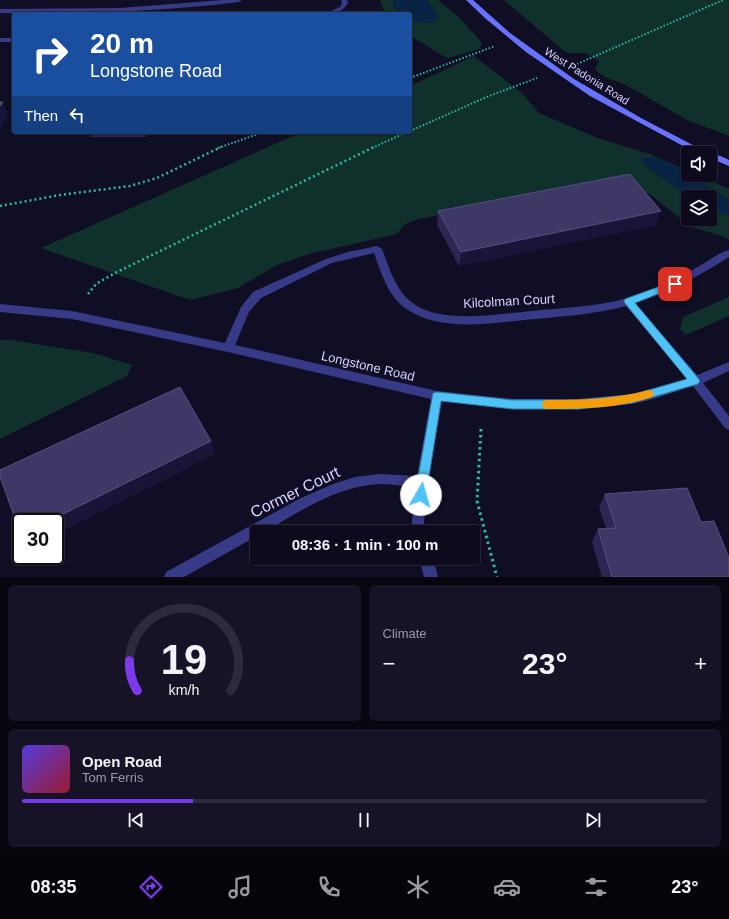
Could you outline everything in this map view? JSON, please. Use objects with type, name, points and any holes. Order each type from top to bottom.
[{"type":"main road","name":"West Padonia Road","points":[[470,0],[514,40],[557,72],[592,94],[690,146]]},
{"type":"main road","points":[[717,158],[729,163]]},
{"type":"street","points":[[143,10],[144,0]]},
{"type":"street","points":[[0,11],[74,12],[143,10],[239,0]]},
{"type":"street","points":[[332,12],[342,8],[345,3],[344,0]]},
{"type":"street","points":[[0,40],[12,40]]},
{"type":"street","name":"Kilcolman Court","points":[[228,348],[245,310],[257,295],[329,261],[348,255],[377,249],[396,291],[407,304],[425,314],[444,318],[472,319],[574,311],[600,308],[628,302],[688,278],[729,253]]},
{"type":"street","points":[[628,302],[695,381],[729,425]]},
{"type":"street","name":"Longstone Road","points":[[0,308],[72,315],[228,348],[437,396],[513,404],[579,404],[632,399],[695,381],[729,366]]},
{"type":"street","points":[[419,525],[422,482],[437,396]]},
{"type":"street","name":"Cormer Court","points":[[171,577],[306,502],[337,488],[355,482],[379,479],[422,482]]},
{"type":"street","points":[[428,565],[431,577]]},
{"type":"path","points":[[412,77],[477,52],[514,40]]},
{"type":"path","points":[[0,206],[60,195],[130,186],[157,178],[189,164],[214,150],[258,134]]},
{"type":"path","points":[[88,294],[96,284],[116,273],[290,187],[403,134]]},
{"type":"path","points":[[481,429],[477,501],[497,577]]},
{"type":"green space","points":[[380,0],[392,0],[398,12],[384,12]]},
{"type":"green space","points":[[427,0],[438,0],[458,16],[482,43],[479,49],[449,58],[443,56],[412,36],[412,20],[418,22],[429,3]]},
{"type":"green space","points":[[504,0],[729,0],[729,136],[687,120],[626,85],[605,77],[595,70],[599,61],[586,53],[568,53],[564,51]]},
{"type":"green space","points":[[474,56],[522,93],[539,113],[600,139],[650,154],[681,168],[681,170],[655,157],[645,166],[681,190],[681,219],[650,194],[621,179],[419,219],[405,224],[397,234],[309,254],[277,265],[238,288],[190,300],[41,248],[298,134],[412,134],[412,85]]},
{"type":"green space","points":[[700,182],[714,182],[729,189],[729,200],[717,192],[717,190],[713,190]]},
{"type":"green space","points":[[717,211],[729,216],[729,239],[719,235],[690,226],[717,226]]},
{"type":"green space","points":[[729,297],[729,316],[686,335],[680,329],[683,317]]},
{"type":"green space","points":[[0,340],[11,340],[93,353],[132,365],[127,376],[0,439]]},
{"type":"water","points":[[392,0],[427,0],[438,15],[438,19],[432,22],[418,22],[412,20],[412,12],[398,12]]},
{"type":"water","points":[[655,157],[664,161],[681,170],[681,182],[700,182],[713,190],[681,190],[645,166],[641,161],[642,158]]},
{"type":"water","points":[[717,192],[729,200],[729,216],[717,211]]},
{"type":"building","points":[[630,174],[661,211],[461,252],[438,211]]},
{"type":"building","points":[[180,387],[211,441],[64,514],[13,513],[0,477],[0,470]]},
{"type":"building","points":[[687,488],[701,522],[714,521],[729,558],[729,577],[612,577],[598,529],[616,528],[605,494]]},
{"type":"slow traffic","points":[[547,404],[579,404],[632,399],[649,394]]},
{"type":"route","points":[[421,495],[437,396],[513,404],[579,404],[632,399],[695,381],[628,302],[675,284]]}]
